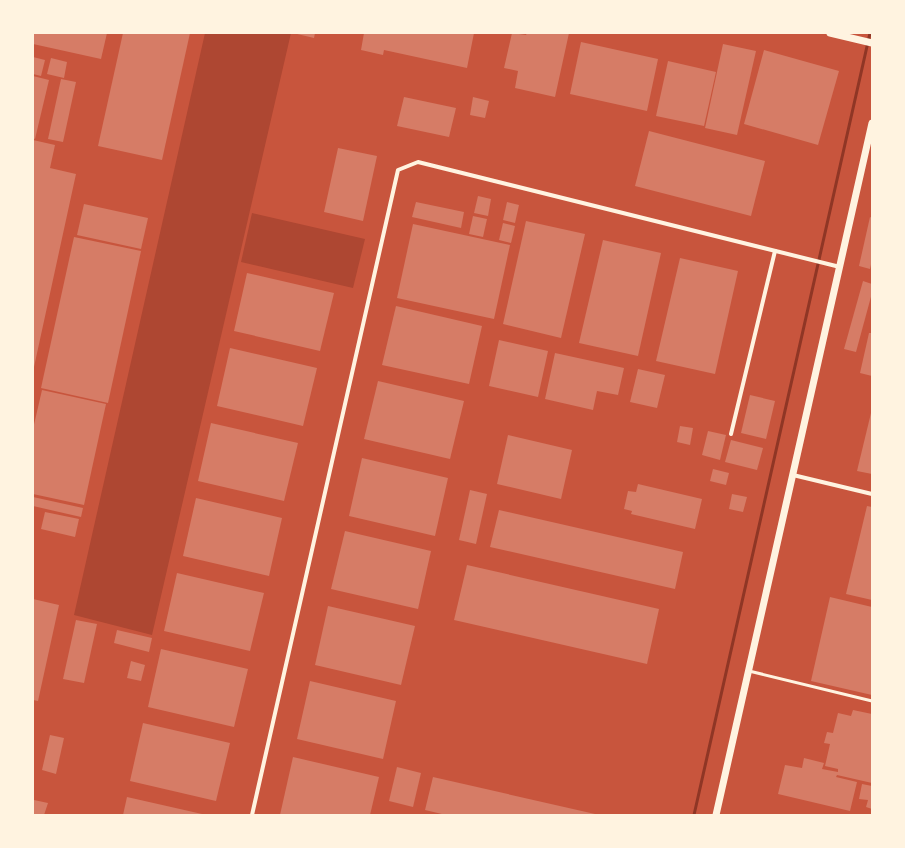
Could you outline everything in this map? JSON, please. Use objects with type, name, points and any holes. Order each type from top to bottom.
[{"type":"street","points":[[830,33],[872,43]]},
{"type":"street","points":[[716,815],[872,123]]},
{"type":"street","points":[[252,815],[398,170],[418,162],[840,267]]},
{"type":"street","points":[[731,434],[775,251]]},
{"type":"street","points":[[793,475],[872,494]]},
{"type":"lane","points":[[749,671],[872,701]]},
{"type":"shaded area","points":[[205,33],[291,33],[152,635],[74,615]]},
{"type":"shaded area","points":[[252,213],[365,239],[353,288],[241,262]]},
{"type":"building","points":[[33,33],[107,33],[101,59],[33,44]]},
{"type":"building","points":[[123,33],[190,33],[162,160],[98,146]]},
{"type":"building","points":[[293,33],[315,33],[314,38]]},
{"type":"building","points":[[364,33],[474,33],[467,68],[384,50],[383,55],[361,50]]},
{"type":"building","points":[[512,33],[526,35],[527,33],[569,33],[555,97],[515,88],[518,71],[504,68]]},
{"type":"building","points":[[581,42],[658,59],[647,111],[570,94]]},
{"type":"building","points":[[723,44],[756,51],[737,135],[705,128]]},
{"type":"building","points":[[764,50],[839,71],[818,145],[744,124]]},
{"type":"building","points":[[33,57],[45,60],[41,76],[33,74]]},
{"type":"building","points":[[51,58],[67,62],[64,78],[47,74]]},
{"type":"building","points":[[668,61],[716,72],[704,126],[656,116]]},
{"type":"building","points":[[33,76],[49,80],[35,139],[33,138]]},
{"type":"building","points":[[61,79],[76,82],[63,142],[48,139]]},
{"type":"building","points":[[404,97],[456,108],[449,137],[397,126]]},
{"type":"building","points":[[473,97],[489,101],[485,118],[470,115]]},
{"type":"building","points":[[649,131],[765,161],[751,216],[635,186]]},
{"type":"building","points":[[33,140],[55,145],[50,168],[76,174],[34,367]]},
{"type":"building","points":[[338,148],[377,156],[363,221],[324,212]]},
{"type":"building","points":[[478,196],[491,199],[488,216],[474,213]]},
{"type":"building","points":[[416,202],[464,212],[461,228],[412,217]]},
{"type":"building","points":[[507,202],[519,205],[515,223],[503,220]]},
{"type":"building","points":[[84,204],[148,218],[141,249],[77,235]]},
{"type":"building","points":[[473,216],[487,219],[483,237],[469,234]]},
{"type":"building","points":[[870,217],[872,218],[872,260],[870,269],[859,266]]},
{"type":"building","points":[[526,221],[585,234],[561,338],[503,324]]},
{"type":"building","points":[[503,223],[515,226],[511,243],[499,240]]},
{"type":"building","points":[[413,224],[510,245],[494,319],[397,298]]},
{"type":"building","points":[[74,237],[141,251],[108,403],[41,388]]},
{"type":"building","points":[[603,240],[661,253],[638,356],[579,343]]},
{"type":"building","points":[[680,258],[738,271],[715,374],[656,361]]},
{"type":"building","points":[[247,273],[334,293],[320,351],[234,331]]},
{"type":"building","points":[[863,281],[872,284],[872,293],[856,352],[844,349]]},
{"type":"building","points":[[396,306],[482,326],[469,384],[382,365]]},
{"type":"building","points":[[869,333],[872,333],[872,376],[860,373]]},
{"type":"building","points":[[499,340],[548,351],[538,397],[489,386]]},
{"type":"building","points":[[230,348],[317,368],[303,426],[217,406]]},
{"type":"building","points":[[555,353],[624,368],[618,395],[597,391],[593,410],[545,399]]},
{"type":"building","points":[[638,369],[665,375],[657,408],[630,402]]},
{"type":"building","points":[[378,381],[464,401],[450,459],[364,439]]},
{"type":"building","points":[[42,390],[106,404],[84,505],[33,494],[33,429]]},
{"type":"building","points":[[750,395],[775,401],[766,439],[741,433]]},
{"type":"building","points":[[872,413],[872,474],[857,471]]},
{"type":"building","points":[[211,423],[298,443],[284,501],[198,481]]},
{"type":"building","points":[[680,426],[693,428],[690,445],[677,442]]},
{"type":"building","points":[[708,431],[726,435],[720,460],[702,455]]},
{"type":"building","points":[[508,435],[572,450],[561,499],[497,484]]},
{"type":"building","points":[[731,440],[763,448],[757,470],[725,462]]},
{"type":"building","points":[[362,458],[448,478],[435,536],[349,516]]},
{"type":"building","points":[[713,469],[729,473],[726,485],[710,481]]},
{"type":"building","points":[[638,484],[702,499],[695,529],[631,514],[632,511],[624,509],[628,491],[636,492]]},
{"type":"building","points":[[470,490],[487,494],[476,544],[459,540]]},
{"type":"building","points":[[732,494],[747,497],[743,512],[729,509]]},
{"type":"building","points":[[33,497],[83,508],[81,517],[33,506]]},
{"type":"building","points":[[196,498],[282,518],[269,576],[183,556]]},
{"type":"building","points":[[867,506],[872,507],[872,600],[846,594]]},
{"type":"building","points":[[499,510],[683,552],[675,589],[490,547]]},
{"type":"building","points":[[45,512],[79,519],[75,537],[41,529]]},
{"type":"building","points":[[345,531],[431,551],[418,609],[331,589]]},
{"type":"building","points":[[467,565],[659,609],[647,664],[454,620]]},
{"type":"building","points":[[177,573],[264,593],[250,651],[164,631]]},
{"type":"building","points":[[830,597],[872,607],[872,695],[811,681]]},
{"type":"building","points":[[33,599],[59,605],[38,701],[33,700]]},
{"type":"building","points":[[328,606],[415,626],[401,685],[315,665]]},
{"type":"building","points":[[76,620],[97,624],[84,683],[63,679]]},
{"type":"building","points":[[117,630],[152,638],[149,652],[114,643]]},
{"type":"building","points":[[161,649],[248,669],[234,727],[148,707]]},
{"type":"building","points":[[131,661],[145,665],[141,681],[127,678]]},
{"type":"building","points":[[310,681],[396,701],[383,759],[297,739]]},
{"type":"building","points":[[853,710],[872,714],[872,783],[837,775],[836,777],[857,782],[850,811],[778,794],[785,765],[802,768],[804,758],[824,763],[822,769],[838,772],[838,769],[825,766],[830,744],[824,743],[827,732],[833,733],[838,713],[851,716]]},
{"type":"building","points":[[143,723],[230,743],[216,801],[130,781]]},
{"type":"building","points":[[50,735],[64,738],[56,774],[42,770]]},
{"type":"building","points":[[293,757],[379,777],[370,815],[280,815]]},
{"type":"building","points":[[397,767],[421,773],[413,807],[389,801]]},
{"type":"building","points":[[433,777],[595,815],[446,815],[425,810]]},
{"type":"building","points":[[862,784],[872,786],[872,809],[866,807],[868,800],[859,799]]},
{"type":"building","points":[[127,797],[202,814],[202,815],[123,815]]},
{"type":"building","points":[[34,800],[48,803],[44,815],[33,815]]},
{"type":"waterway","points":[[694,815],[870,33]]}]
